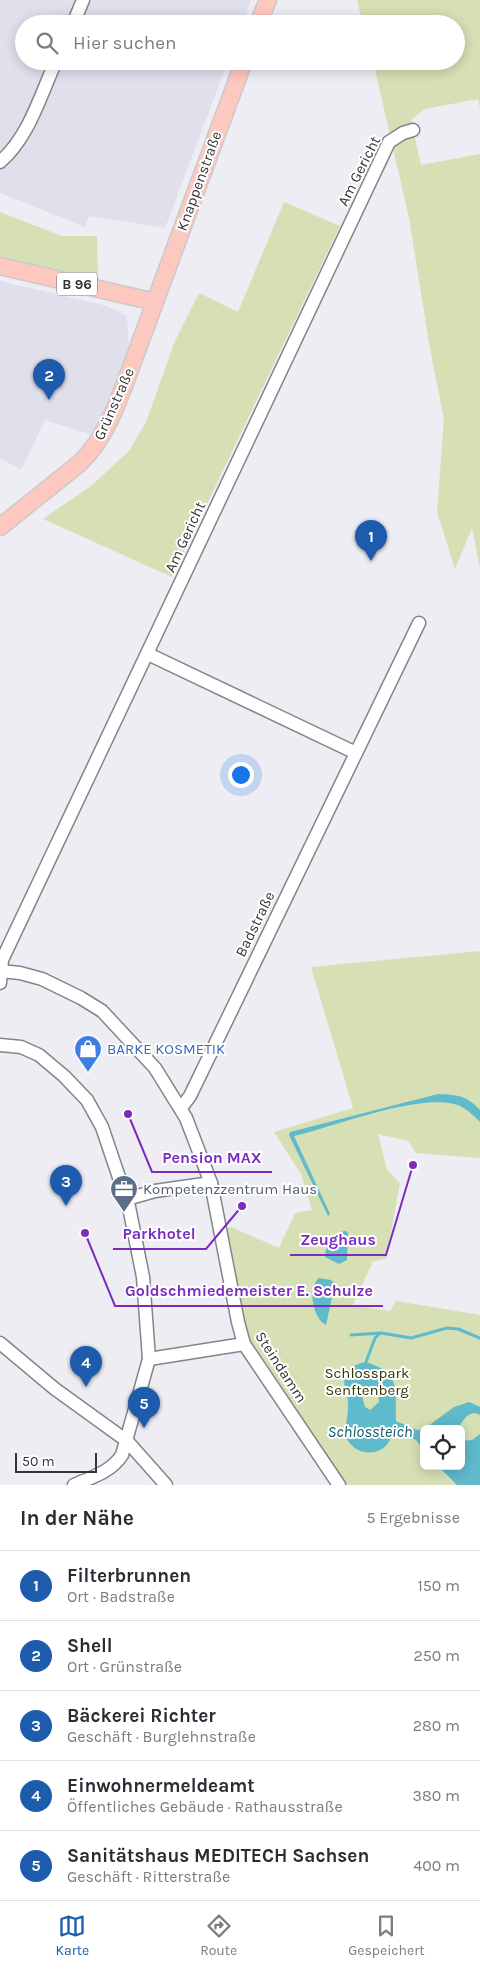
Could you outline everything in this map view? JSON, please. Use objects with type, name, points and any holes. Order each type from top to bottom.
[{"type":"main road","points":[[262,15],[268,0]]},
{"type":"main road","name":"Knappenstraße","points":[[155,302],[241,70]]},
{"type":"main road","name":"B 96","points":[[0,266],[155,302]]},
{"type":"main road","name":"Grünstraße","points":[[0,527],[92,452],[114,410],[155,302]]},
{"type":"street","points":[[76,15],[83,0]]},
{"type":"street","points":[[0,162],[10,154],[22,137],[52,70]]},
{"type":"street","name":"Am Gericht","points":[[0,975],[2,960],[389,142],[403,133],[413,130]]},
{"type":"street","name":"Badstraße","points":[[180,1106],[190,1096],[419,623]]},
{"type":"street","points":[[148,654],[356,753]]},
{"type":"street","name":"Steindamm","points":[[0,975],[20,973],[42,979],[81,998],[102,1011],[155,1068],[186,1118],[211,1183],[244,1344],[339,1485]]},
{"type":"street","points":[[0,1045],[21,1047],[39,1055],[64,1076],[87,1100],[102,1127],[127,1199],[143,1277],[149,1359],[127,1441],[122,1456],[116,1464],[106,1472],[74,1485]]},
{"type":"street","points":[[127,1199],[155,1191],[211,1183]]},
{"type":"street","points":[[0,1343],[56,1389],[127,1441],[166,1485]]},
{"type":"street","points":[[149,1359],[244,1344]]},
{"type":"shaded area","points":[[0,0],[251,0],[245,15],[15,15],[15,70],[225,70],[165,228],[89,216],[85,227],[0,193]]},
{"type":"shaded area","points":[[0,281],[107,306],[127,316],[129,344],[96,436],[45,420],[21,470],[0,458]]},
{"type":"green space","points":[[357,0],[480,0],[480,108],[478,99],[425,109],[411,120],[421,165],[480,154],[480,569],[472,528],[455,569],[437,512],[444,419],[430,349],[409,218],[375,70],[465,70],[465,15],[361,15]]},
{"type":"green space","points":[[284,202],[340,226],[172,577],[43,519],[91,486],[129,451],[146,422],[175,341],[199,293],[238,312]]},
{"type":"green space","points":[[0,212],[62,236],[97,236],[98,285],[0,262]]},
{"type":"green space","name":"Schlosspark Senftenberg","points":[[480,951],[480,1158],[416,1153],[408,1141],[378,1134],[387,1170],[400,1183],[386,1259],[373,1261],[353,1305],[390,1311],[396,1301],[480,1315],[480,1485],[347,1485],[255,1349],[242,1320],[225,1229],[231,1227],[279,1248],[295,1213],[312,1210],[301,1174],[274,1132],[353,1108],[311,967]]},
{"type":"water","points":[[438,1094],[456,1096],[470,1101],[480,1110],[480,1122],[462,1107],[447,1103],[427,1103],[380,1111],[294,1136],[330,1214],[328,1216],[289,1135],[290,1132]]},
{"type":"water","points":[[346,1231],[348,1233],[347,1260],[339,1264],[325,1257],[325,1253],[328,1244],[334,1237]]},
{"type":"water","points":[[319,1278],[331,1280],[335,1284],[326,1325],[318,1317],[313,1303],[313,1289]]},
{"type":"water","name":"Schlossteich","points":[[366,1362],[378,1366],[391,1377],[396,1392],[396,1421],[420,1430],[420,1445],[416,1440],[394,1431],[386,1445],[377,1451],[361,1451],[352,1446],[346,1437],[348,1399],[344,1384],[346,1373],[355,1366]],"holes":[[[368,1390],[374,1390],[378,1394],[379,1402],[370,1410],[365,1407],[362,1396]]]},
{"type":"water","name":"Schlossteich","points":[[469,1402],[480,1407],[480,1415],[470,1414],[460,1425],[429,1425],[454,1407]]},
{"type":"water","name":"Schlossteich","points":[[480,1434],[480,1485],[457,1485],[442,1470],[465,1470],[465,1441],[472,1440]]},
{"type":"waterway","points":[[351,1335],[381,1333],[411,1338],[447,1328],[458,1329],[480,1338]]},
{"type":"waterway","points":[[366,1362],[375,1338],[380,1333]]},
{"type":"place","name":"Shell","points":[[49,400]]},
{"type":"place","name":"Filterbrunnen","points":[[371,561]]},
{"type":"place","name":"BARKE KOSMETIK","points":[[88,1073]]},
{"type":"place","name":"Pension MAX","points":[[128,1114]]},
{"type":"place","name":"Zeughaus","points":[[413,1165]]},
{"type":"place","name":"Bäckerei Richter","points":[[66,1206]]},
{"type":"place","name":"Parkhotel","points":[[242,1206]]},
{"type":"place","name":"Kompetenzzentrum Haus","points":[[124,1213]]},
{"type":"place","name":"Goldschmiedemeister E. Schulze","points":[[85,1233]]},
{"type":"place","name":"Einwohnermeldeamt","points":[[86,1387]]},
{"type":"place","name":"Sanitätshaus MEDITECH Sachsen","points":[[144,1428]]}]
